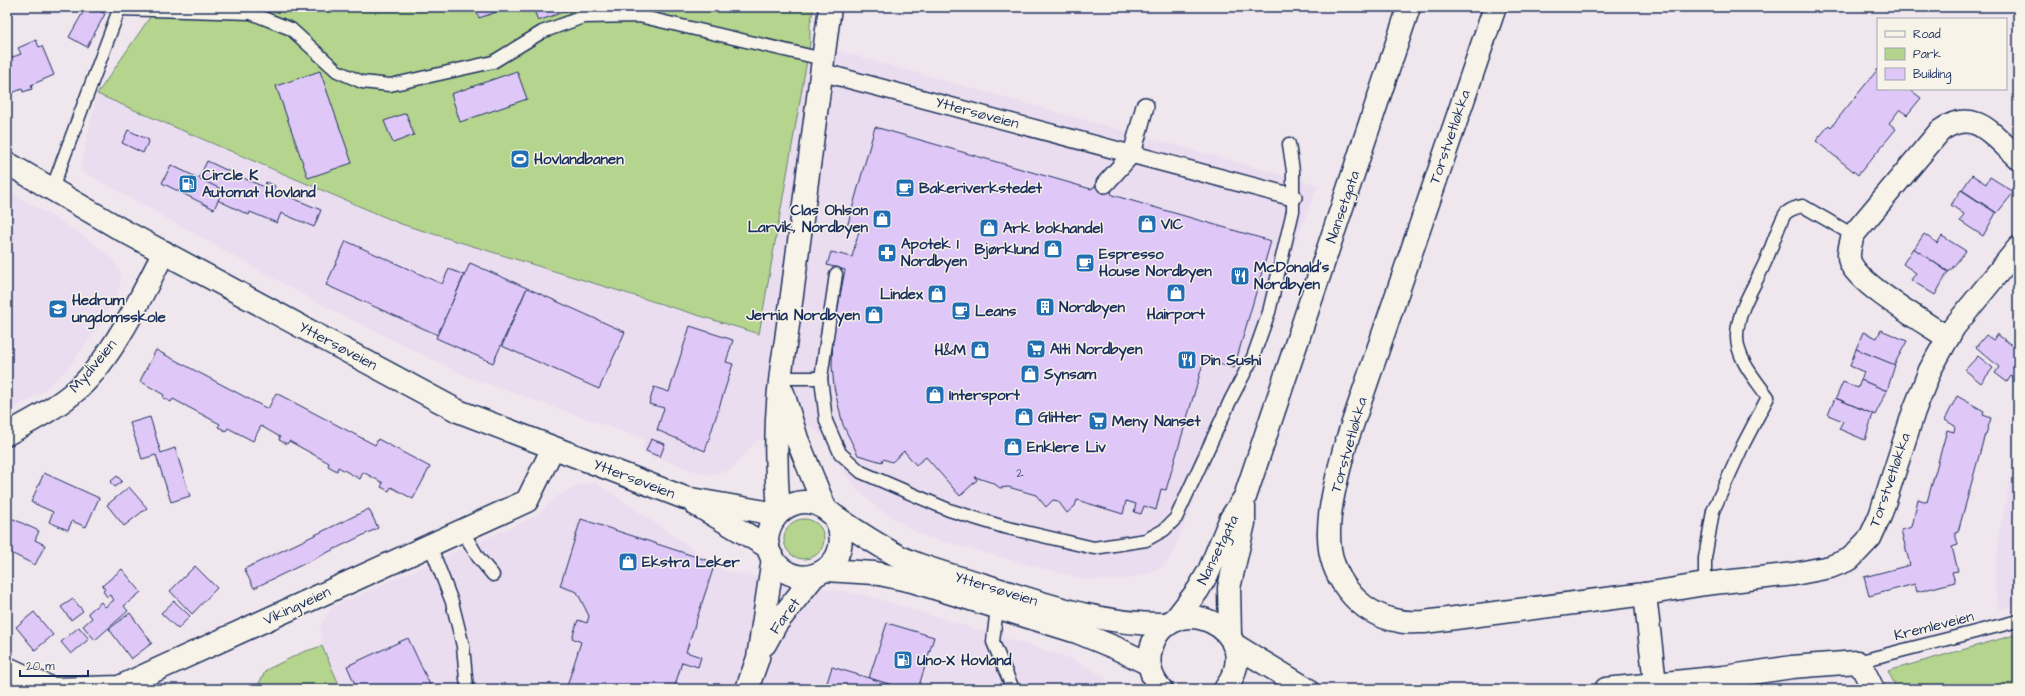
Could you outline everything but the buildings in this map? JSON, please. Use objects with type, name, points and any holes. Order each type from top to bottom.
[{"type":"street","points":[[779,378],[797,440],[830,512],[840,527],[842,539],[839,554],[835,562],[820,573],[803,576],[791,574],[781,568],[770,552],[768,534],[777,513],[775,447],[779,378],[786,340],[830,7]]},
{"type":"street","name":"Nansetgata","points":[[1150,664],[1149,654],[1153,641],[1172,622],[1198,590],[1209,571],[1231,518],[1245,497],[1409,7]]},
{"type":"street","name":"Torstvetløkka","points":[[1494,7],[1345,446],[1334,494],[1329,526],[1331,556],[1338,575],[1348,592],[1365,607],[1375,613],[1400,622],[1424,622],[1645,594],[1706,584],[1794,574],[1830,568],[1850,559],[1870,538],[1880,516],[1914,410],[1930,370],[1954,326],[2018,248]]},
{"type":"street","name":"Yttersøveien","points":[[822,65],[1132,154],[1293,197]]},
{"type":"street","points":[[1105,184],[1132,154],[1145,106]]},
{"type":"street","points":[[1948,338],[1876,289],[1856,273],[1850,261],[1850,249],[1853,235],[1940,131],[1949,125],[1959,121],[1969,121],[1980,124],[2018,158]]},
{"type":"street","name":"Yttersøveien","points":[[7,163],[164,252],[458,411],[685,498],[770,552]]},
{"type":"street","name":"Mydiveien","points":[[7,434],[60,402],[79,388],[104,357],[132,315],[164,252]]},
{"type":"street","name":"Vikingveien","points":[[7,668],[53,689],[119,687],[527,501],[553,448]]},
{"type":"street","name":"Nansetgata","points":[[1225,689],[1231,682],[1236,669],[1236,656],[1232,640],[1229,588],[1244,523],[1245,497]]},
{"type":"street","name":"Yttersøveien","points":[[685,498],[777,513]]},
{"type":"street","points":[[777,513],[789,505],[801,502],[814,503],[830,512]]},
{"type":"street","name":"Yttersøveien","points":[[830,512],[881,546],[921,565],[1050,606],[1109,620],[1144,624],[1172,622],[1193,617],[1206,618],[1217,624],[1232,640],[1307,689]]},
{"type":"street","name":"Faret","points":[[758,658],[770,552]]},
{"type":"street","name":"Yttersøveien","points":[[820,573],[875,572],[895,576],[1077,632],[1150,664]]},
{"type":"street","name":"Faret","points":[[747,689],[758,658],[776,624],[820,573]]},
{"type":"street","points":[[1645,594],[1655,684]]},
{"type":"street","points":[[1606,689],[1655,684],[1725,683],[1792,667],[1857,662],[1863,669],[1873,689]]},
{"type":"street","points":[[1150,664],[1152,675],[1158,688]]},
{"type":"lane","points":[[240,7],[291,29],[338,71],[362,82],[390,85],[494,62],[542,32],[583,17],[639,16],[822,65]]},
{"type":"lane","points":[[52,189],[120,8],[251,13]]},
{"type":"lane","points":[[836,274],[820,378],[826,421],[840,453],[861,472],[949,510],[1004,527],[1094,548],[1146,540],[1164,530],[1176,518],[1231,399],[1254,356],[1269,312],[1293,211],[1293,172],[1289,144]]},
{"type":"lane","points":[[1706,584],[1705,558],[1713,511],[1743,445],[1768,397],[1744,361],[1738,347],[1737,335],[1746,303],[1785,214],[1803,206],[1853,235]]},
{"type":"lane","points":[[779,378],[820,378]]},
{"type":"lane","points":[[462,530],[478,557],[493,575]]},
{"type":"lane","points":[[430,545],[452,602],[463,646],[467,689]]},
{"type":"lane","points":[[997,607],[993,642],[1013,689]]},
{"type":"lane","name":"Kremleveien","points":[[1857,662],[2018,621]]},
{"type":"shaded area","points":[[810,43],[1318,185],[1173,553],[1165,565],[1147,574],[1122,580],[1083,579],[929,538],[912,530],[880,510],[857,490],[834,458],[823,437],[810,426],[756,441],[731,470],[707,475],[643,453],[644,439],[468,377],[322,305],[80,170],[97,94],[401,224],[759,334]]},
{"type":"shaded area","name":"Hedrum ungdomsskole","points":[[7,190],[83,235],[113,259],[121,274],[119,292],[99,326],[67,370],[41,393],[7,412]]},
{"type":"shaded area","points":[[2018,459],[2018,605],[1999,610],[1994,586],[1999,535],[2011,476]]},
{"type":"shaded area","points":[[595,482],[725,571],[869,596],[1070,658],[1103,676],[1116,689],[341,689],[322,646],[320,626],[332,607],[536,516],[558,496],[575,486]]},
{"type":"green space","name":"Hovlandbanen","points":[[157,7],[814,7],[810,24],[810,43],[759,334],[401,224],[97,94]]},
{"type":"green space","points":[[804,519],[812,521],[818,525],[822,531],[824,539],[822,547],[818,553],[812,557],[804,559],[796,557],[790,553],[786,547],[784,539],[786,531],[790,525],[796,521]]},
{"type":"green space","points":[[2018,634],[2018,689],[1897,689],[1888,671]]},
{"type":"green space","points":[[322,646],[341,689],[256,689],[266,670],[303,652]]},
{"type":"place","name":"Hovlandbanen","points":[[520,159]]},
{"type":"place","name":"Circle K Automat Hovland","points":[[188,184]]},
{"type":"place","name":"Bakeriverkstedet","points":[[905,188]]},
{"type":"place","name":"Clas Ohlson Larvik, Nordbyen","points":[[882,219]]},
{"type":"place","name":"VIC","points":[[1147,224]]},
{"type":"place","name":"Ark bokhandel","points":[[989,228]]},
{"type":"place","name":"Bjørklund","points":[[1053,249]]},
{"type":"place","name":"Apotek 1 Nordbyen","points":[[887,253]]},
{"type":"place","name":"Espresso House Nordbyen","points":[[1085,263]]},
{"type":"place","name":"McDonald's Nordbyen","points":[[1240,276]]},
{"type":"place","name":"Hairport","points":[[1176,293]]},
{"type":"place","name":"Lindex","points":[[937,294]]},
{"type":"place","name":"Nordbyen","points":[[1045,307]]},
{"type":"place","name":"Hedrum ungdomsskole","points":[[58,309]]},
{"type":"place","name":"Leans","points":[[961,311]]},
{"type":"place","name":"Jernia Nordbyen","points":[[874,315]]},
{"type":"place","name":"Alti Nordbyen","points":[[1036,349]]},
{"type":"place","name":"H&M","points":[[980,350]]},
{"type":"place","name":"Din Sushi","points":[[1187,360]]},
{"type":"place","name":"Synsam","points":[[1030,374]]},
{"type":"place","name":"Intersport","points":[[935,395]]},
{"type":"place","name":"Glitter","points":[[1024,417]]},
{"type":"place","name":"Meny Nanset","points":[[1098,421]]},
{"type":"place","name":"Enklere Liv","points":[[1013,447]]},
{"type":"place","name":"Ekstra Leker","points":[[628,562]]},
{"type":"place","name":"Uno-X Hovland","points":[[903,660]]}]
